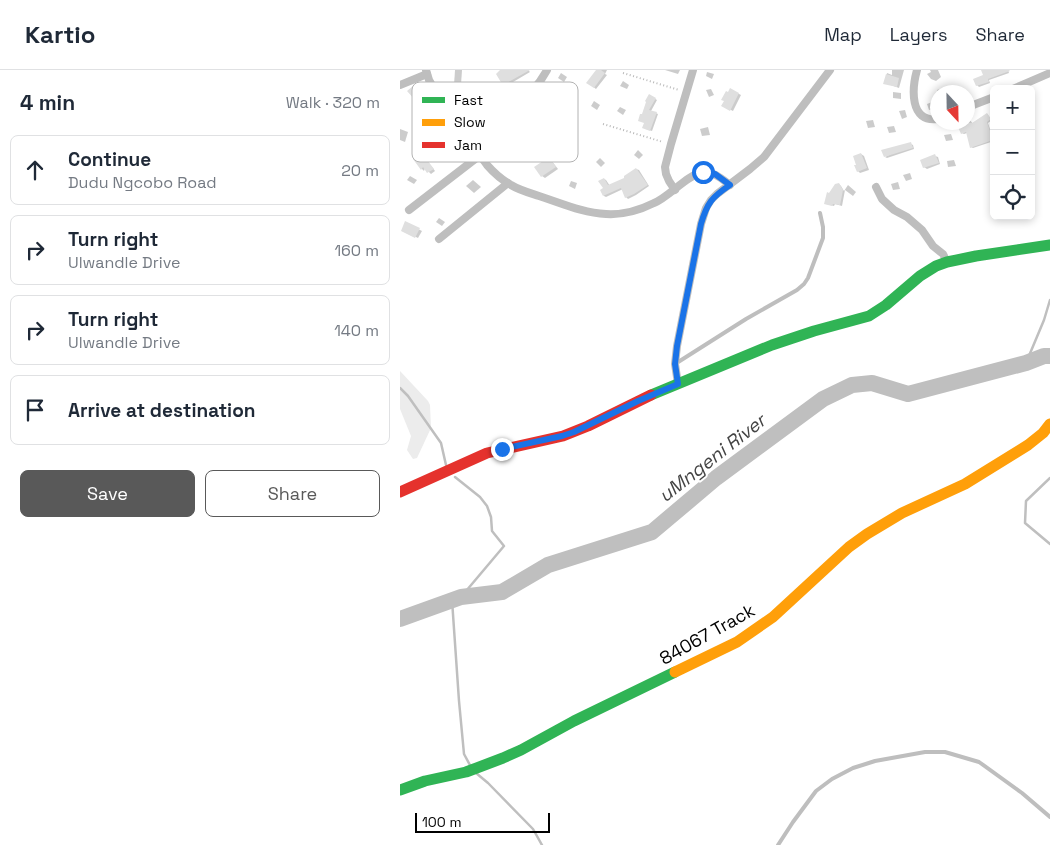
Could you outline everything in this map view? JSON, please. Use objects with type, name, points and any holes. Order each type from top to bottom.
[{"type":"street","points":[[540,82],[547,70]]},
{"type":"street","points":[[675,190],[669,181],[665,167],[670,144],[694,70]]},
{"type":"street","points":[[678,384],[675,364],[703,216],[716,194],[730,185],[764,156],[830,70]]},
{"type":"street","points":[[917,70],[914,80],[914,104],[920,113],[930,120]]},
{"type":"street","points":[[400,85],[426,72]]},
{"type":"street","points":[[1022,85],[1050,73]]},
{"type":"street","points":[[975,104],[990,99]]},
{"type":"street","points":[[409,210],[471,162]]},
{"type":"street","points":[[484,162],[493,172],[508,183],[531,193],[588,211],[604,214],[624,213],[660,201],[688,180],[703,172],[715,174],[730,185]]},
{"type":"street","points":[[439,239],[508,183]]},
{"type":"street","points":[[876,187],[882,199],[922,230],[933,246],[943,254],[946,262]]},
{"type":"street","points":[[400,492],[486,453],[574,432],[638,401],[781,341],[869,316],[886,305],[920,276],[946,262],[1050,245]]},
{"type":"street","name":"84067 Track","points":[[400,790],[425,781],[466,772],[504,758],[574,721],[737,642],[773,617],[849,547],[867,534],[902,513],[965,484],[1028,445],[1043,433],[1050,424]]},
{"type":"lane","points":[[675,364],[746,319],[791,294],[804,284],[812,270],[824,235],[820,213]]},
{"type":"lane","points":[[778,845],[816,791],[832,779],[854,768],[875,761],[925,752],[945,752],[979,762],[1050,816]]},
{"type":"path","points":[[623,73],[686,92]]},
{"type":"path","points":[[603,124],[670,144]]},
{"type":"shaded area","points":[[400,371],[430,405],[431,428],[417,458],[413,459],[407,450],[411,436],[400,409]]},
{"type":"building","points":[[500,70],[530,70],[509,82],[501,82],[496,74]]},
{"type":"building","points":[[596,70],[601,70],[605,73],[594,88],[586,83]]},
{"type":"building","points":[[981,70],[1010,71],[988,79],[989,82],[976,86],[973,79],[983,75]]},
{"type":"building","points":[[886,74],[899,78],[897,87],[883,84]]},
{"type":"building","points":[[412,87],[412,97],[407,91]]},
{"type":"building","points":[[730,88],[739,93],[730,111],[721,106],[724,101],[721,100]]},
{"type":"building","points":[[649,94],[656,98],[649,110],[657,112],[650,131],[642,128],[644,123],[638,121]]},
{"type":"building","points":[[987,113],[990,118],[987,122],[990,131],[990,141],[970,148],[966,132],[961,134],[959,130],[975,130],[975,121]]},
{"type":"building","points":[[911,142],[913,148],[884,157],[881,150]]},
{"type":"building","points":[[861,153],[867,168],[857,172],[853,156]]},
{"type":"building","points":[[935,154],[939,163],[923,168],[920,160]]},
{"type":"building","points":[[415,162],[429,162],[434,169],[427,173],[423,167],[421,170]]},
{"type":"building","points":[[542,162],[552,162],[556,167],[541,177],[534,167]]},
{"type":"building","points":[[636,168],[648,185],[625,198],[621,188],[603,196],[600,190],[603,188],[598,181],[604,178],[608,185],[624,178],[624,176]]},
{"type":"building","points":[[839,183],[843,190],[840,205],[824,204],[827,192],[829,193],[835,184]]},
{"type":"building","points":[[405,221],[420,228],[415,238],[401,231]]},
{"type":"waterway","points":[[1026,363],[1044,320],[1050,300]]},
{"type":"waterway","name":"uMngeni River","points":[[400,619],[461,597],[502,592],[548,565],[652,532],[716,478],[823,399],[852,385],[872,383],[908,394],[1026,363],[1044,356],[1050,356]]},
{"type":"waterway","points":[[400,388],[408,396],[441,443],[446,465]]},
{"type":"waterway","points":[[455,477],[480,497],[487,506],[491,517],[492,531],[504,546],[461,597]]},
{"type":"waterway","points":[[1050,478],[1026,501],[1025,523],[1050,544]]},
{"type":"waterway","points":[[452,600],[464,754],[471,767]]},
{"type":"waterway","points":[[476,773],[533,829],[542,845]]},
{"type":"traffic: fast","points":[[651,395],[772,345],[869,316],[886,305],[920,276],[936,266],[976,256],[1050,245]]},
{"type":"traffic: fast","points":[[400,790],[425,781],[466,772],[503,758],[675,672]]},
{"type":"traffic: slow","points":[[675,672],[737,642],[773,617],[849,547],[867,534],[902,513],[965,484],[1028,445],[1043,433],[1050,424]]},
{"type":"traffic: jam","points":[[400,492],[487,453],[563,436],[651,395]]},
{"type":"route","points":[[502,449],[574,432],[678,384],[675,364],[677,346],[703,216],[716,194],[730,185],[715,174],[703,172]]}]
